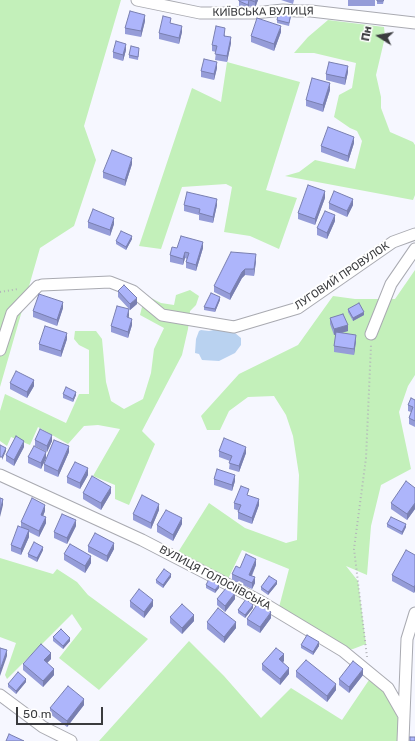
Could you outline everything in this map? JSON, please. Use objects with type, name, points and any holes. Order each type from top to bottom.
[{"type":"street","name":"КИЇВСЬКА ВУЛИЦЯ","points":[[137,0],[200,13],[254,13],[283,10],[297,12],[311,11],[415,23]]},
{"type":"street","points":[[396,20],[415,17]]},
{"type":"street","name":"ЛУГОВИЙ ПРОВУЛОК","points":[[0,350],[12,313],[40,285],[110,282],[133,292],[162,315],[234,327],[298,308],[393,242],[415,234]]},
{"type":"street","points":[[371,334],[392,284],[415,249]]},
{"type":"street","name":"ВУЛИЦЯ ГОЛОСІЇВСЬКА","points":[[0,475],[142,540],[260,600],[343,651],[388,688],[404,716]]},
{"type":"street","points":[[403,741],[407,639],[415,613]]},
{"type":"street","points":[[0,694],[43,727],[72,741]]},
{"type":"path","points":[[369,672],[354,549],[366,458],[371,334]]},
{"type":"green space","points":[[0,0],[121,0],[84,126],[96,160],[74,226],[40,248],[0,387]]},
{"type":"green space","points":[[328,20],[384,27],[385,37],[376,75],[381,97],[381,108],[390,132],[413,142],[415,145],[415,195],[413,200],[285,176],[299,172],[315,160],[355,169],[362,141],[357,131],[334,117],[339,95],[352,88],[356,63],[314,53],[294,53],[308,37]]},
{"type":"green space","points":[[227,62],[300,82],[266,190],[297,198],[279,249],[250,236],[224,232],[232,187],[226,184],[182,187],[161,249],[139,246],[192,88],[221,102]]},
{"type":"green space","points":[[415,270],[415,375],[408,386],[399,412],[411,469],[381,485],[371,526],[367,575],[346,566],[358,581],[366,644],[343,651],[278,611],[289,569],[242,550],[226,583],[175,557],[209,503],[245,528],[286,543],[297,540],[299,475],[293,436],[286,415],[274,396],[248,397],[229,411],[220,430],[207,430],[201,416],[239,374],[298,345],[333,296],[355,299],[395,299]]},
{"type":"green space","points":[[190,290],[199,296],[196,305],[190,311],[188,329],[182,355],[142,431],[155,444],[129,505],[115,499],[115,485],[93,476],[120,429],[98,425],[84,426],[68,444],[38,427],[30,445],[11,437],[7,446],[0,441],[0,411],[5,394],[66,423],[79,394],[89,394],[89,350],[79,345],[74,339],[75,331],[96,331],[102,339],[106,382],[111,401],[124,409],[143,399],[151,373],[154,349],[164,328],[140,315],[145,295],[161,303],[174,305],[176,295]]},
{"type":"green space","points":[[0,558],[53,574],[57,569],[77,582],[88,595],[148,639],[99,690],[59,658],[82,629],[72,614],[7,679],[5,675],[16,643],[0,637]]},
{"type":"green space","points":[[189,641],[224,676],[261,718],[291,688],[342,720],[369,680],[384,691],[399,720],[398,741],[99,741]]},
{"type":"water","points":[[218,329],[235,333],[241,338],[241,345],[235,353],[219,361],[202,360],[199,354],[195,353],[196,339],[199,331]]},
{"type":"building","points":[[249,0],[248,5],[239,1]]},
{"type":"building","points":[[130,11],[145,15],[141,31],[125,28]]},
{"type":"building","points":[[279,11],[291,13],[289,23],[277,20]]},
{"type":"building","points":[[163,16],[171,18],[170,23],[182,26],[179,38],[159,33]]},
{"type":"building","points":[[257,18],[281,26],[274,44],[251,36]]},
{"type":"building","points":[[216,26],[225,28],[224,36],[231,37],[227,56],[215,54],[217,46],[212,45]]},
{"type":"building","points":[[116,41],[126,44],[123,55],[113,52]]},
{"type":"building","points":[[131,46],[139,48],[138,57],[129,55]]},
{"type":"building","points":[[204,59],[217,62],[214,74],[201,71]]},
{"type":"building","points":[[329,62],[348,66],[345,78],[326,74]]},
{"type":"building","points":[[312,78],[330,83],[323,105],[306,100]]},
{"type":"building","points":[[328,127],[354,137],[348,156],[321,146]]},
{"type":"building","points":[[112,150],[132,158],[125,180],[103,172]]},
{"type":"building","points":[[308,185],[325,191],[315,219],[298,213]]},
{"type":"building","points":[[334,191],[353,199],[347,211],[329,203]]},
{"type":"building","points":[[187,192],[217,199],[213,217],[199,213],[200,209],[184,205]]},
{"type":"building","points":[[93,209],[114,218],[110,230],[88,222]]},
{"type":"building","points":[[325,211],[335,215],[327,233],[317,228]]},
{"type":"building","points":[[121,231],[132,236],[126,247],[116,241]]},
{"type":"building","points":[[181,236],[203,242],[196,265],[186,262],[189,253],[185,252],[183,259],[170,255],[172,247],[177,248]]},
{"type":"building","points":[[231,252],[256,254],[254,269],[245,269],[242,272],[230,294],[214,286]]},
{"type":"building","points":[[124,285],[137,298],[130,304],[118,291]]},
{"type":"building","points":[[211,293],[220,297],[215,309],[204,307]]},
{"type":"building","points":[[39,294],[63,302],[57,320],[33,311]]},
{"type":"building","points":[[359,303],[364,312],[353,318],[348,309]]},
{"type":"building","points":[[117,306],[129,309],[127,317],[132,319],[128,332],[111,326]]},
{"type":"building","points":[[343,314],[348,325],[334,329],[330,318]]},
{"type":"building","points":[[45,326],[67,333],[61,351],[39,344]]},
{"type":"building","points":[[336,332],[356,335],[354,349],[334,346]]},
{"type":"building","points":[[16,371],[34,380],[27,392],[10,383]]},
{"type":"building","points":[[66,387],[76,392],[73,399],[63,394]]},
{"type":"building","points":[[411,398],[415,400],[415,421],[409,418],[413,407],[408,405]]},
{"type":"building","points":[[40,429],[52,435],[47,446],[35,440]]},
{"type":"building","points":[[16,436],[24,441],[14,460],[6,455]]},
{"type":"building","points":[[224,438],[246,447],[239,466],[229,463],[232,456],[219,451]]},
{"type":"building","points":[[54,440],[69,446],[58,471],[44,464]]},
{"type":"building","points":[[0,445],[6,448],[2,457],[0,457]]},
{"type":"building","points":[[34,446],[46,452],[41,463],[28,457]]},
{"type":"building","points":[[75,462],[88,468],[80,483],[67,477]]},
{"type":"building","points":[[217,469],[235,475],[232,485],[214,479]]},
{"type":"building","points":[[92,476],[111,487],[101,503],[83,493]]},
{"type":"building","points":[[406,481],[415,488],[415,503],[407,514],[391,503]]},
{"type":"building","points":[[241,486],[249,489],[247,495],[259,499],[252,518],[238,512],[241,505],[234,503]]},
{"type":"building","points":[[142,495],[159,504],[151,523],[133,514]]},
{"type":"building","points":[[0,498],[3,499],[0,511]]},
{"type":"building","points":[[32,498],[45,505],[41,515],[46,517],[39,531],[21,522]]},
{"type":"building","points":[[166,510],[182,518],[173,535],[157,525]]},
{"type":"building","points":[[62,514],[76,520],[67,538],[54,532]]},
{"type":"building","points":[[391,517],[406,524],[402,532],[387,524]]},
{"type":"building","points":[[18,526],[29,530],[21,549],[11,545]]},
{"type":"building","points":[[95,533],[114,543],[107,556],[88,546]]},
{"type":"building","points":[[34,542],[43,547],[37,558],[28,554]]},
{"type":"building","points":[[70,544],[91,556],[85,566],[64,554]]},
{"type":"building","points":[[406,550],[415,555],[414,587],[392,575]]},
{"type":"building","points":[[246,554],[256,559],[249,575],[255,577],[252,583],[232,574],[236,566],[240,568]]},
{"type":"building","points":[[164,569],[171,574],[163,585],[156,580]]},
{"type":"building","points":[[269,576],[277,581],[268,592],[261,587]]},
{"type":"building","points":[[209,579],[219,585],[215,590],[206,585]]},
{"type":"building","points":[[227,587],[235,593],[225,606],[217,599]]},
{"type":"building","points":[[139,589],[153,600],[144,612],[130,601]]},
{"type":"building","points":[[246,599],[253,605],[245,615],[238,610]]},
{"type":"building","points":[[258,603],[271,612],[260,627],[247,619]]},
{"type":"building","points":[[182,604],[194,615],[182,628],[170,617]]},
{"type":"building","points":[[218,608],[236,622],[224,637],[207,622]]},
{"type":"building","points":[[61,629],[70,638],[63,646],[53,637]]},
{"type":"building","points":[[307,635],[319,642],[313,652],[301,645]]},
{"type":"building","points":[[41,644],[51,653],[44,660],[54,669],[43,681],[23,664]]},
{"type":"building","points":[[0,648],[7,650],[0,670]]},
{"type":"building","points":[[276,648],[284,654],[279,659],[289,668],[280,679],[262,664]]},
{"type":"building","points":[[306,660],[336,684],[327,696],[296,671]]},
{"type":"building","points":[[353,661],[363,669],[349,687],[339,679]]},
{"type":"building","points":[[18,672],[26,679],[16,691],[8,684]]},
{"type":"building","points":[[68,686],[84,699],[67,721],[50,708]]},
{"type":"building","points":[[9,734],[24,741],[6,741]]},
{"type":"building","points":[[410,737],[415,737],[415,741],[410,741]]}]
